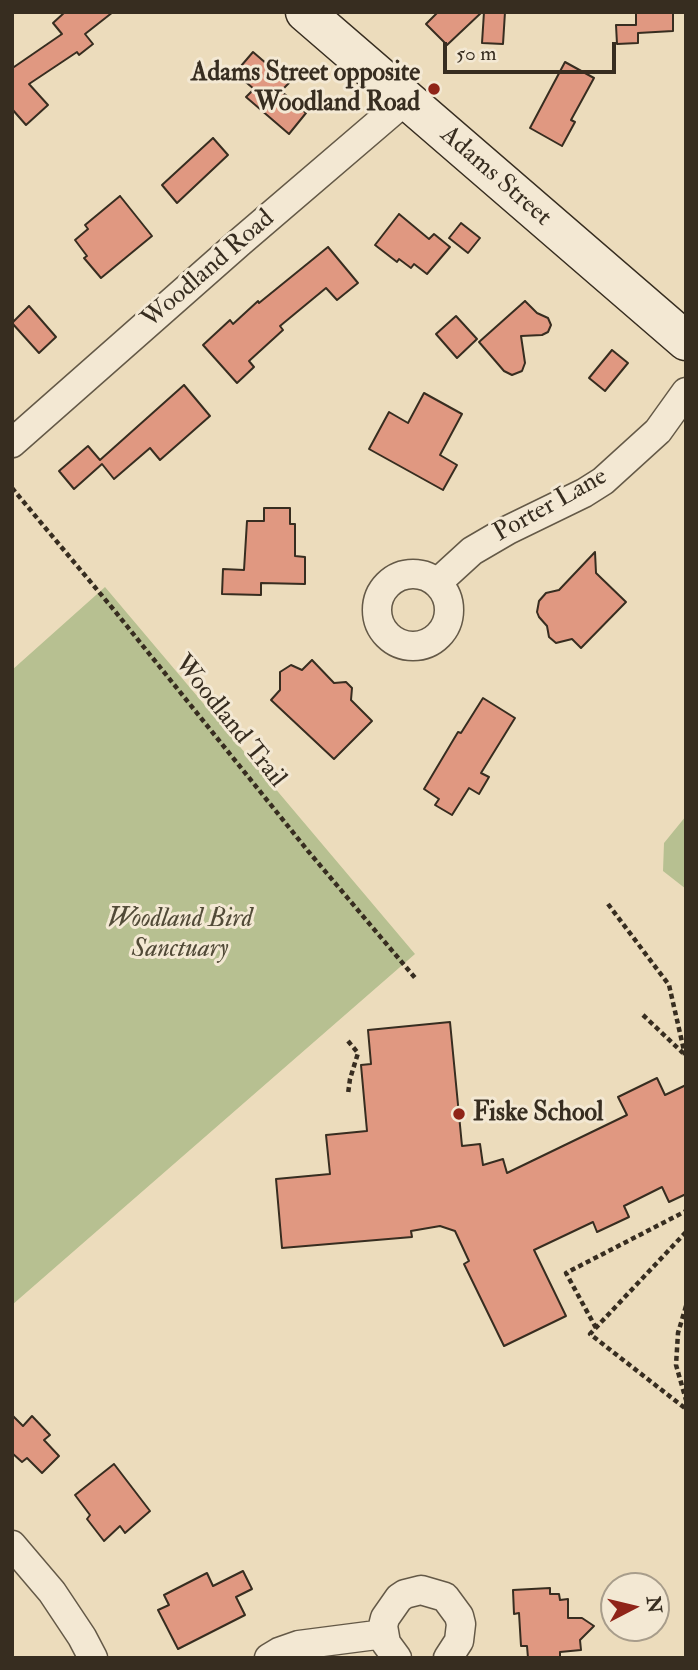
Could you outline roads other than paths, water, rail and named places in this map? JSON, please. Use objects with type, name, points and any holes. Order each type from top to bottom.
[{"type":"main road","name":"Adams Street","points":[[305,12],[686,341]]},
{"type":"street","name":"Woodland Road","points":[[12,443],[407,99]]},
{"type":"street","name":"Porter Lane","points":[[437,583],[472,551],[603,481],[658,431],[686,391]]},
{"type":"street","points":[[12,1545],[52,1592],[93,1658]]},
{"type":"street","points":[[270,1658],[299,1645],[390,1646],[385,1618],[398,1598],[413,1591],[437,1593],[451,1602],[461,1624],[459,1641],[448,1658]]},
{"type":"place","name":"Adams Street opposite Woodland Road","points":[[434,89]]},
{"type":"place","name":"Fiske School","points":[[459,1114]]},
{"type":"park label","name":"Woodland Bird Sanctuary","points":[[180,934]]}]
